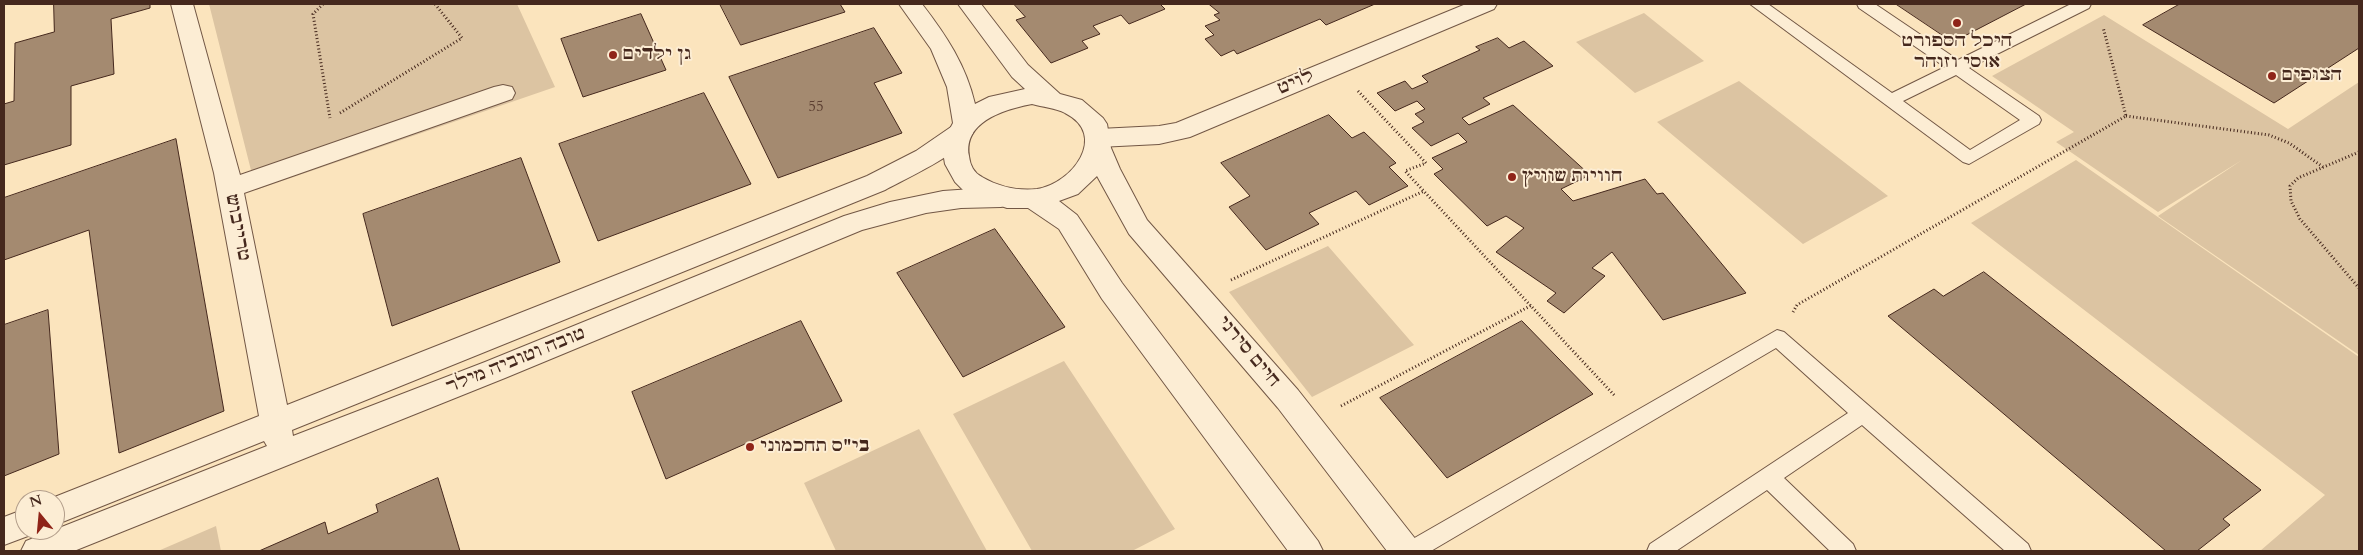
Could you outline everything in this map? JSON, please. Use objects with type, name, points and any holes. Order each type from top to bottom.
[{"type":"street","name":"טרייבוש","points":[[182,4],[230,188],[283,454]]},
{"type":"street","points":[[910,4],[940,42],[956,70],[962,88],[963,128]]},
{"type":"street","points":[[969,4],[1020,71],[1050,98]]},
{"type":"street","name":"לויט","points":[[1099,144],[1181,131],[1486,4]]},
{"type":"street","points":[[230,188],[503,94]]},
{"type":"street","points":[[1022,98],[1050,98],[1071,105],[1088,117],[1095,127],[1099,144],[1092,166],[1078,181],[1049,195],[1032,198],[1001,197],[983,191],[970,182],[960,170],[956,157],[955,146],[963,128],[979,112],[994,104],[1022,98]]},
{"type":"street","name":"טובה וטוביה מילר","points":[[65,507],[876,183],[925,157],[963,128]]},
{"type":"street","name":"חיים סירני","points":[[1099,144],[1122,204],[1138,227],[1199,295],[1307,424],[1406,551]]},
{"type":"street","name":"טובה וטוביה מילר","points":[[36,551],[495,370],[853,223],[928,202],[952,198],[1001,197]]},
{"type":"street","points":[[1032,198],[1052,209],[1068,222],[1112,290],[1307,551]]},
{"type":"lane","points":[[1758,4],[1968,158],[2033,120],[1865,4]]},
{"type":"lane","points":[[1890,101],[2083,4]]},
{"type":"lane","points":[[1412,551],[1638,421],[1777,338],[2020,551]]},
{"type":"lane","points":[[1658,551],[1863,414]]},
{"type":"lane","points":[[1768,477],[1844,551]]},
{"type":"path","points":[[323,4],[313,14],[330,119]]},
{"type":"path","points":[[322,123],[462,38],[435,4]]},
{"type":"path","points":[[1336,67],[1426,163],[1405,172],[1532,305],[1638,421]]},
{"type":"path","points":[[2126,116],[2269,135],[2289,142],[2323,167]]},
{"type":"path","points":[[2359,152],[2298,178],[2290,186],[2291,201],[2300,218],[2359,288]]},
{"type":"path","points":[[1199,295],[1424,191]]},
{"type":"path","points":[[1307,424],[1532,305]]},
{"type":"shaded area","points":[[209,4],[517,4],[555,87],[256,190]]},
{"type":"shaded area","points":[[1644,13],[1704,61],[1635,93],[1576,42]]},
{"type":"shaded area","points":[[2104,15],[2288,129],[2359,82],[2359,355],[2158,216],[2242,160],[2158,212],[2056,142],[2074,132],[1992,76]]},
{"type":"shaded area","points":[[1739,81],[1888,196],[1803,244],[1657,122]]},
{"type":"shaded area","points":[[2076,160],[2359,357],[2359,551],[2260,551],[2325,495],[1971,223]]},
{"type":"shaded area","points":[[1328,246],[1414,345],[1312,397],[1229,292]]},
{"type":"shaded area","points":[[1064,361],[1175,529],[1132,551],[1032,551],[953,414]]},
{"type":"shaded area","points":[[919,429],[987,551],[836,551],[804,483]]},
{"type":"shaded area","points":[[216,526],[221,551],[158,551]]},
{"type":"building","points":[[54,4],[150,4],[150,8],[111,19],[114,74],[71,86],[71,145],[4,165],[4,104],[14,101],[15,43],[54,32]]},
{"type":"building","points":[[720,4],[840,4],[845,12],[741,45]]},
{"type":"building","points":[[1014,4],[1160,4],[1165,9],[1129,24],[1121,15],[1093,26],[1100,34],[1082,41],[1088,48],[1051,63],[1016,20],[1025,17]]},
{"type":"building","points":[[1209,4],[1375,4],[1326,25],[1320,19],[1237,54],[1234,50],[1221,56],[1205,39],[1214,35],[1205,26],[1220,20],[1214,15],[1219,13]]},
{"type":"building","name":"היכל הספורט אוסי וזוהר","points":[[1896,4],[2026,4],[1953,42]]},
{"type":"building","name":"הצופים","points":[[2180,4],[2359,4],[2359,48],[2274,103],[2143,25]]},
{"type":"building","name":"גן ילדים","points":[[641,14],[666,70],[583,97],[561,39]]},
{"type":"building","points":[[874,28],[902,73],[874,83],[902,133],[778,178],[729,77]]},
{"type":"building","name":"חוויות שוויץ","points":[[1498,38],[1509,48],[1524,41],[1553,66],[1483,98],[1490,104],[1462,118],[1469,125],[1513,105],[1590,175],[1561,189],[1573,201],[1645,179],[1657,194],[1663,193],[1746,293],[1663,320],[1612,252],[1592,268],[1605,276],[1564,313],[1547,301],[1556,293],[1496,252],[1524,228],[1506,216],[1487,226],[1434,174],[1443,169],[1432,158],[1467,142],[1458,133],[1431,146],[1412,128],[1424,122],[1415,114],[1425,109],[1417,101],[1395,111],[1377,93],[1405,81],[1412,89],[1428,82],[1422,76],[1480,50],[1476,47]]},
{"type":"building","points":[[704,93],[751,184],[598,241],[559,144]]},
{"type":"building","points":[[1329,115],[1352,138],[1364,132],[1396,163],[1389,167],[1408,186],[1369,205],[1356,191],[1309,213],[1319,224],[1266,250],[1229,207],[1250,196],[1221,163]]},
{"type":"building","points":[[176,139],[224,411],[119,453],[89,230],[4,260],[4,198]]},
{"type":"building","points":[[521,158],[560,262],[392,326],[363,214]]},
{"type":"building","points":[[995,229],[1065,327],[963,377],[897,273]]},
{"type":"building","points":[[1984,272],[2261,490],[2223,519],[2230,525],[2197,551],[2166,551],[1888,316],[1934,289],[1943,296]]},
{"type":"building","points":[[48,310],[59,454],[4,476],[4,325]]},
{"type":"building","points":[[801,321],[842,401],[666,479],[632,392]]},
{"type":"building","points":[[1522,321],[1593,394],[1447,478],[1380,398]]},
{"type":"building","points":[[438,478],[460,551],[259,551],[325,522],[328,534],[378,512],[376,505]]},
{"type":"place","name":"היכל הספורט אוסי וזוהר","points":[[1957,23]]},
{"type":"place","name":"גן ילדים","points":[[613,55]]},
{"type":"place","name":"הצופים","points":[[2272,76]]},
{"type":"place","name":"חוויות שוויץ","points":[[1512,177]]},
{"type":"place","name":"בי\"ס תחכמוני","points":[[750,447]]}]
